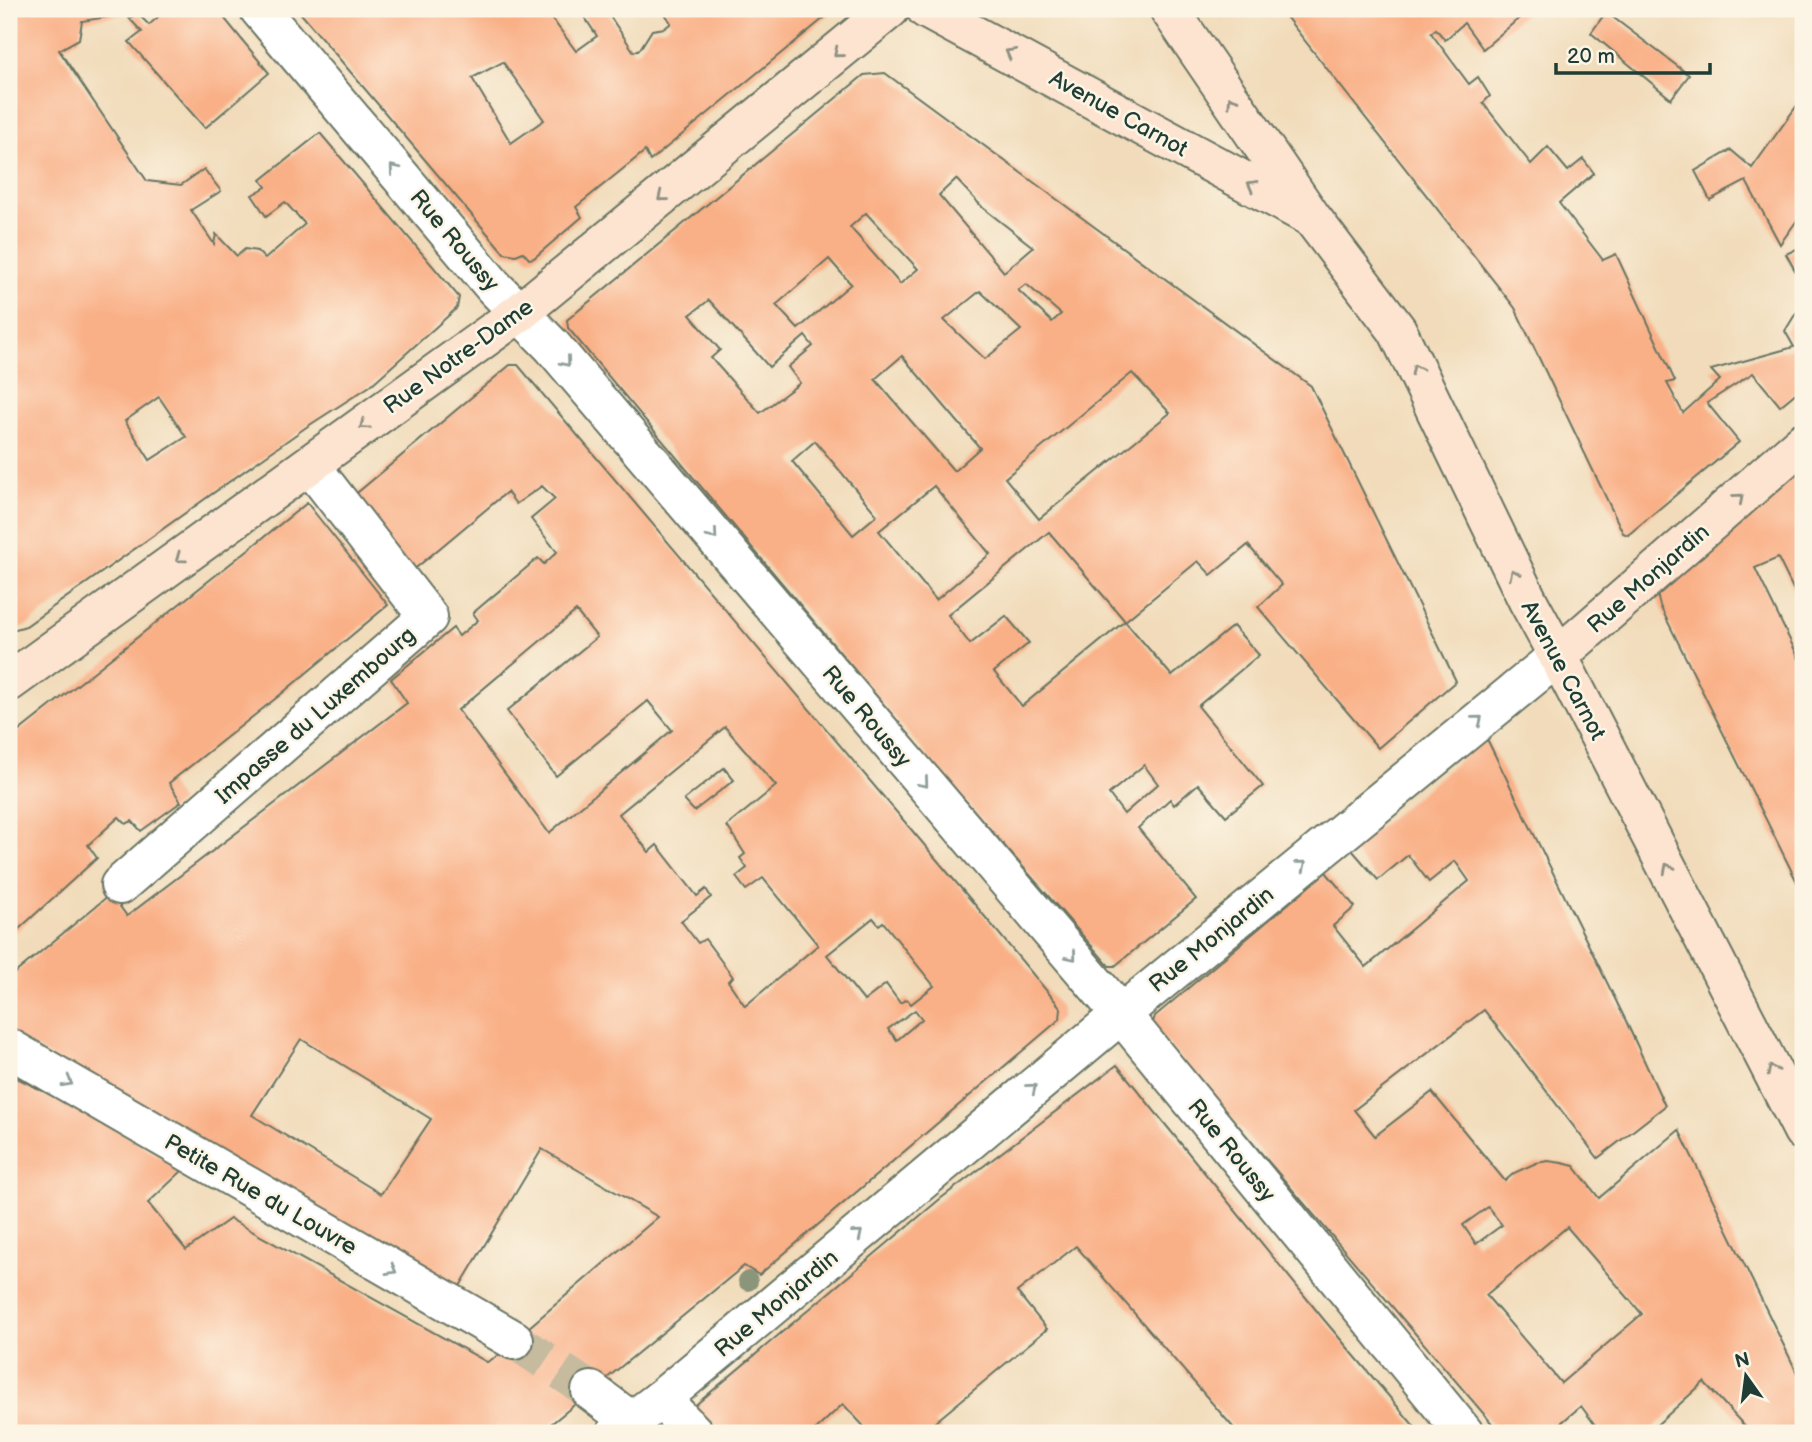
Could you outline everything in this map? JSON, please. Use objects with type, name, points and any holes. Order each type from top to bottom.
[{"type":"street","name":"Rue Roussy","points":[[259,9],[494,287],[552,346],[1121,1014],[1464,1433]]},
{"type":"street","name":"Rue Notre-Dame","points":[[9,682],[519,313],[890,9]]},
{"type":"street","name":"Avenue Carnot","points":[[926,9],[1312,218]]},
{"type":"street","name":"Avenue Carnot","points":[[1169,9],[1312,218],[1397,330],[1528,601],[1803,1131]]},
{"type":"street","name":"Rue Monjardin","points":[[623,1427],[662,1399],[1121,1014],[1558,656],[1803,442]]},
{"type":"street","name":"Impasse du Luxembourg","points":[[120,885],[428,617],[310,465]]},
{"type":"street","name":"Petite Rue du Louvre","points":[[9,1048],[514,1340]]},
{"type":"street","points":[[591,1391],[623,1427]]},
{"type":"street","points":[[662,1399],[694,1433]]},
{"type":"building","points":[[122,9],[126,14],[82,21],[79,39],[59,50],[147,181],[181,185],[204,169],[221,191],[191,210],[214,244],[216,234],[237,256],[245,249],[257,251],[265,259],[305,224],[285,202],[266,216],[252,195],[266,187],[261,180],[320,133],[459,297],[457,308],[370,386],[305,428],[26,626],[9,631],[9,11]],"holes":[[[159,397],[186,437],[150,460],[125,421]]]},
{"type":"building","points":[[167,9],[217,9],[269,73],[205,128],[129,42],[142,32],[129,18],[138,14],[149,25]]},
{"type":"building","points":[[297,9],[545,9],[576,51],[597,36],[579,9],[605,9],[634,52],[640,49],[652,30],[665,28],[671,23],[662,9],[835,9],[650,161],[645,151],[576,207],[582,217],[534,258],[529,259],[523,252],[516,255],[504,253]],"holes":[[[503,62],[544,120],[511,143],[472,78]]]},
{"type":"building","points":[[1280,9],[1530,9],[1483,49],[1464,23],[1445,40],[1436,29],[1431,33],[1469,84],[1478,77],[1490,96],[1483,103],[1531,164],[1548,147],[1568,171],[1583,159],[1594,173],[1559,203],[1603,260],[1616,254],[1675,381],[1667,383],[1683,413],[1720,380],[1711,370],[1794,347],[1785,331],[1796,313],[1803,310],[1803,387],[1780,406],[1753,373],[1707,403],[1739,442],[1628,535],[1623,533],[1515,308]]},
{"type":"building","points":[[1606,12],[1689,75],[1671,99],[1591,33]]},
{"type":"building","points":[[885,73],[1311,386],[1456,681],[1378,748],[1258,607],[1282,585],[1248,545],[1211,575],[1198,561],[1125,621],[1172,676],[1233,626],[1259,655],[1198,706],[1263,786],[1226,816],[1198,784],[1174,805],[1170,799],[1138,828],[1196,899],[1115,966],[1109,966],[942,774],[568,328],[567,320],[864,75]],"holes":[[[956,179],[983,208],[1033,247],[1004,272],[939,195]],[[866,213],[918,269],[900,284],[850,227]],[[829,259],[851,284],[798,329],[776,305]],[[1026,284],[1061,314],[1052,322],[1018,290]],[[980,291],[1021,330],[985,359],[944,320]],[[709,300],[769,367],[805,336],[813,346],[788,367],[800,383],[760,413],[711,358],[720,350],[690,315]],[[902,356],[980,448],[954,471],[875,379]],[[1132,373],[1170,413],[1039,519],[1005,478]],[[815,441],[877,515],[853,535],[792,461]],[[934,486],[990,554],[936,600],[879,531]],[[1049,532],[1125,621],[1022,706],[994,672],[1029,643],[1006,616],[970,644],[948,615]],[[1144,765],[1158,784],[1124,814],[1109,794]]]},
{"type":"building","points":[[1803,97],[1803,212],[1780,244],[1746,181],[1710,200],[1695,171],[1731,150],[1752,168]]},
{"type":"building","points":[[1803,246],[1803,285],[1786,254]]},
{"type":"building","points":[[510,365],[518,365],[1061,1008],[1060,1019],[759,1275],[744,1266],[540,1433],[9,1433],[9,1074],[109,1124],[182,1171],[148,1203],[186,1250],[230,1219],[487,1362],[499,1355],[658,1217],[542,1149],[457,1291],[9,1033],[9,978],[114,891],[125,902],[119,905],[127,916],[407,703],[391,679],[453,628],[459,636],[478,620],[473,613],[538,558],[544,564],[557,552],[531,519],[555,499],[542,486],[516,504],[507,492],[411,572],[351,498]],"holes":[[[576,611],[597,637],[507,711],[556,776],[648,701],[672,730],[549,833],[458,710]],[[725,727],[776,786],[727,826],[745,854],[740,858],[747,868],[736,877],[746,890],[763,878],[818,945],[745,1006],[728,981],[733,977],[705,939],[698,943],[681,921],[711,897],[706,889],[697,896],[657,845],[649,852],[619,814]],[[873,918],[879,925],[883,922],[934,986],[911,1004],[907,999],[900,1003],[886,984],[864,1001],[827,955]],[[915,1010],[922,1019],[897,1040],[888,1029]],[[301,1039],[431,1119],[381,1194],[252,1115]]]},
{"type":"building","points":[[1803,466],[1803,609],[1778,558],[1755,568],[1803,667],[1803,894],[1660,606],[1656,590]]},
{"type":"building","points":[[307,503],[388,605],[169,783],[181,802],[141,831],[132,821],[126,824],[119,817],[88,845],[97,858],[9,938],[9,739]]},
{"type":"building","points":[[1485,739],[1488,741],[1665,1106],[1598,1158],[1484,1010],[1354,1110],[1375,1136],[1432,1092],[1505,1181],[1514,1173],[1536,1163],[1562,1163],[1574,1166],[1599,1198],[1679,1130],[1803,1385],[1803,1433],[1751,1433],[1704,1382],[1648,1433],[1586,1433],[1595,1425],[1581,1406],[1561,1423],[1569,1433],[1500,1433],[1152,1025],[1155,1016],[1326,872],[1355,907],[1333,926],[1366,967],[1469,881],[1455,861],[1429,882],[1408,855],[1378,880],[1352,850]],"holes":[[[1488,1207],[1502,1225],[1476,1244],[1463,1225]],[[1567,1227],[1642,1314],[1561,1383],[1486,1295]]]},
{"type":"building","points":[[724,768],[734,780],[694,811],[684,800]]},
{"type":"building","points":[[1117,1065],[1325,1321],[1420,1433],[1238,1433],[1076,1246],[1017,1292],[1047,1329],[934,1423],[944,1433],[870,1433],[843,1404],[812,1433],[708,1433],[692,1408],[940,1199]]},
{"type":"tunnel","points":[[514,1340],[591,1391]]}]
